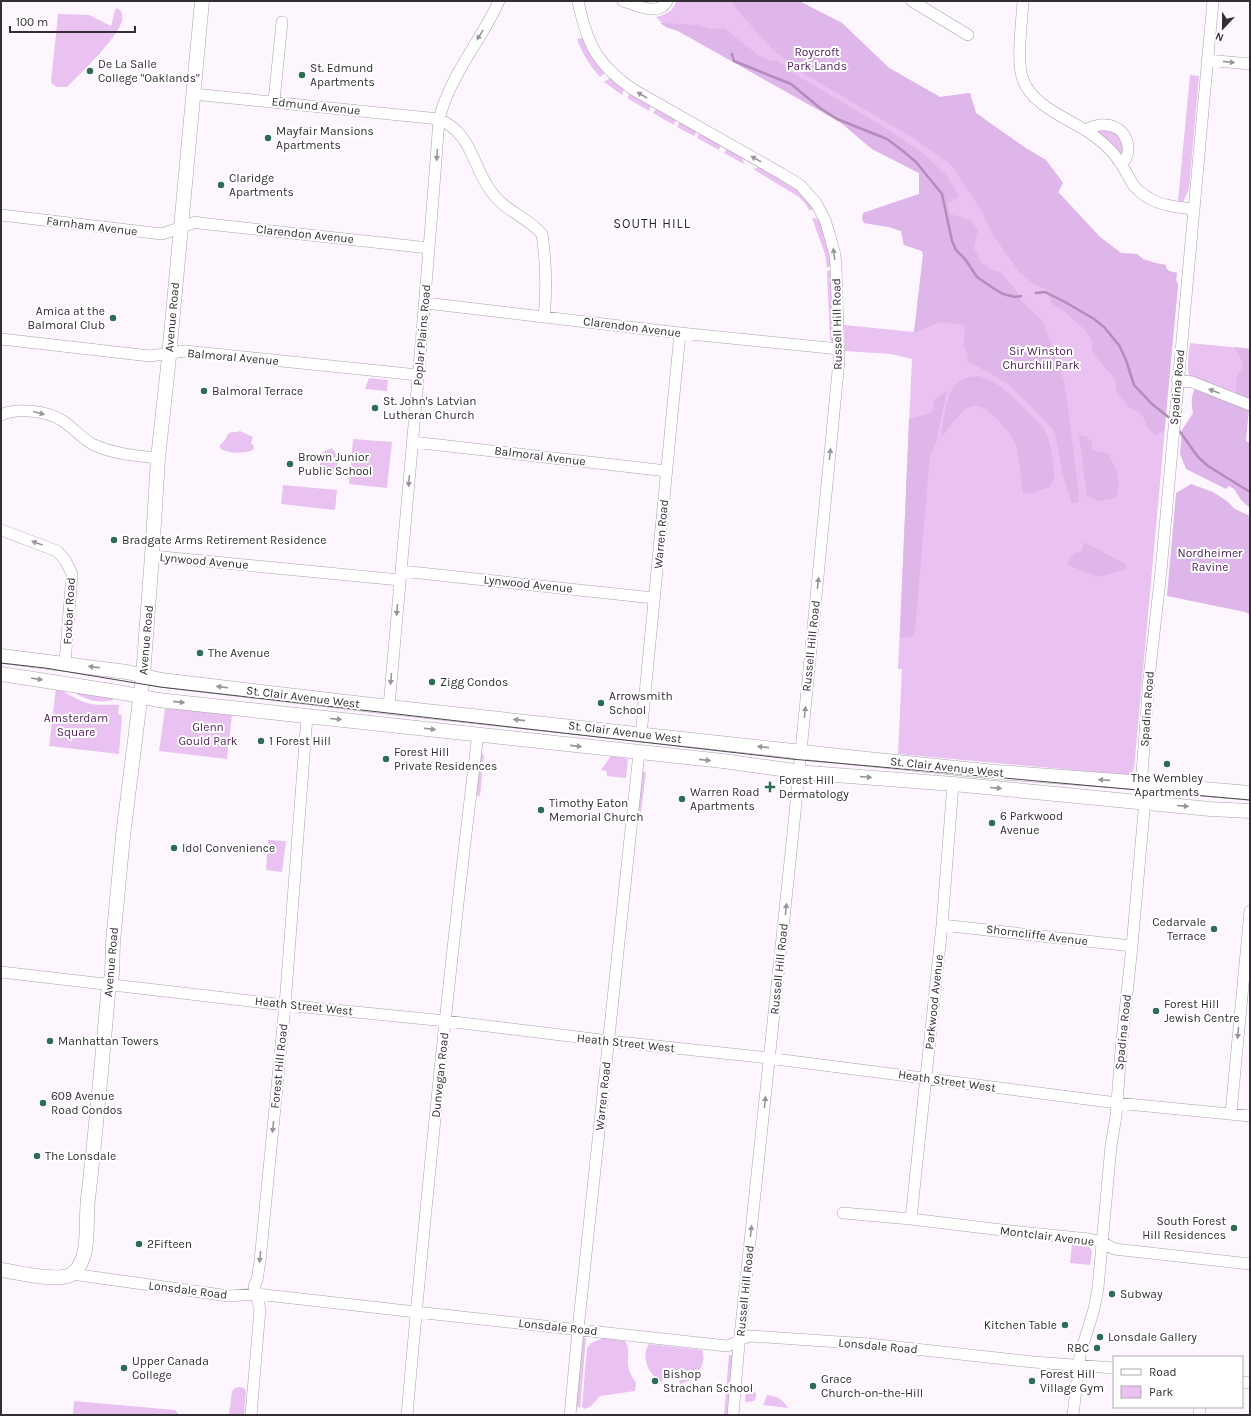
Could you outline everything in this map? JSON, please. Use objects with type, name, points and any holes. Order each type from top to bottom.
[{"type":"main road","name":"Avenue Road","points":[[72,1274],[80,1265],[85,1249],[87,1201],[112,974],[113,942],[120,866],[143,676],[158,458],[202,1]]},
{"type":"main road","name":"St. Clair Avenue West","points":[[1,656],[127,672],[161,680],[389,707],[540,722],[641,735],[996,772],[1250,793]]},
{"type":"main road","name":"St. Clair Avenue West","points":[[1,674],[141,697],[800,771],[954,784],[1210,809],[1250,811]]},
{"type":"main road","points":[[537,742],[540,722]]},
{"type":"main road","name":"Lonsdale Road","points":[[1,1270],[55,1278],[72,1274]]},
{"type":"street","name":"Poplar Plains Road","points":[[389,707],[418,375],[426,303],[439,119],[444,102],[465,58],[492,16],[499,1]]},
{"type":"street","name":"Russell Hill Road","points":[[578,1],[586,34],[591,47],[616,78],[634,90],[791,179],[808,193],[816,203],[825,220],[835,255],[839,349],[838,368],[800,771],[733,1415]]},
{"type":"street","points":[[623,1],[654,10],[662,7],[667,1]]},
{"type":"street","points":[[1023,1],[1020,66],[1023,81],[1036,99],[1098,138],[1122,164],[1134,186],[1151,199],[1162,204],[1193,209]]},
{"type":"street","name":"Spadina Road","points":[[1074,1415],[1078,1365],[1094,1309],[1098,1288],[1111,1146],[1117,1103],[1120,1050],[1132,946],[1144,811],[1142,774],[1149,678],[1164,533],[1213,1]]},
{"type":"street","points":[[919,3],[968,35]]},
{"type":"street","points":[[274,101],[282,22]]},
{"type":"street","points":[[1207,60],[1250,64]]},
{"type":"street","name":"Edmund Avenue","points":[[193,94],[274,101],[439,119]]},
{"type":"street","points":[[439,119],[449,124],[461,134],[466,141],[482,177],[500,202],[528,221],[542,234],[547,293],[544,317]]},
{"type":"street","points":[[1085,130],[1106,124],[1120,129],[1128,144],[1126,160],[1122,164]]},
{"type":"street","name":"Farnham Avenue","points":[[1,215],[162,234],[181,227]]},
{"type":"street","name":"Clarendon Avenue","points":[[181,227],[199,223],[429,248]]},
{"type":"street","name":"Clarendon Avenue","points":[[426,303],[680,333],[839,349]]},
{"type":"street","name":"Warren Road","points":[[641,735],[680,333]]},
{"type":"street","name":"Balmoral Avenue","points":[[1,339],[150,356],[185,351],[418,375]]},
{"type":"street","points":[[1177,380],[1192,382],[1250,405]]},
{"type":"street","points":[[1,415],[29,410],[61,420],[92,443],[116,453],[158,458]]},
{"type":"street","name":"Balmoral Avenue","points":[[413,442],[666,471]]},
{"type":"street","name":"Foxbar Road","points":[[1,530],[57,551],[65,560],[72,574],[65,664]]},
{"type":"street","name":"Lynwood Avenue","points":[[152,556],[654,598]]},
{"type":"street","name":"Forest Hill Road","points":[[251,1415],[260,1309],[254,1286],[257,1280],[260,1261],[285,1005],[307,716]]},
{"type":"street","name":"Dunvegan Road","points":[[407,1415],[446,1021],[478,734]]},
{"type":"street","name":"Warren Road","points":[[570,1415],[639,753]]},
{"type":"street","name":"Parkwood Avenue","points":[[911,1219],[942,924],[954,784]]},
{"type":"street","points":[[1231,1113],[1250,911]]},
{"type":"street","name":"Shorncliffe Avenue","points":[[942,924],[1132,946]]},
{"type":"street","name":"Heath Street West","points":[[1,972],[285,1005],[446,1021],[770,1059],[1117,1103],[1250,1116]]},
{"type":"street","name":"Montclair Avenue","points":[[843,1213],[1089,1239],[1102,1242],[1114,1249],[1250,1264]]},
{"type":"street","name":"Lonsdale Road","points":[[72,1274],[229,1296],[256,1294],[727,1346],[734,1344],[745,1337],[751,1336],[869,1344],[1021,1361],[1113,1368]]},
{"type":"green space","name":"Sir Winston Churchill Park","points":[[676,1],[799,1],[842,23],[889,68],[940,97],[970,93],[976,113],[1027,149],[1046,160],[1063,183],[1058,192],[1100,237],[1121,253],[1137,254],[1143,259],[1166,265],[1166,268],[1169,271],[1177,273],[1176,280],[1178,285],[1134,769],[1131,774],[1128,775],[898,754],[902,669],[898,669],[912,359],[891,354],[845,351],[844,325],[914,332],[923,255],[922,251],[904,245],[901,231],[889,227],[864,223],[862,219],[863,213],[919,194],[919,173],[872,149],[840,122],[678,31],[666,27],[656,17],[669,12]]},
{"type":"green space","name":"Roycroft Park Lands","points":[[731,1],[799,1],[842,23],[889,68],[940,97],[970,93],[976,113],[1027,149],[1046,160],[1063,183],[1058,192],[1100,237],[1121,253],[1137,254],[1143,259],[1166,265],[1166,268],[1169,271],[1177,273],[1176,280],[1178,285],[1164,431],[1156,435],[1147,428],[1144,418],[1140,413],[1130,408],[1117,393],[1115,379],[1092,352],[1092,340],[1085,330],[1065,312],[1052,304],[1046,289],[1035,285],[1020,273],[993,235],[981,210],[951,165],[915,139],[804,74],[773,50]]},
{"type":"green space","points":[[117,8],[121,11],[122,21],[119,29],[106,46],[67,87],[57,87],[52,84],[58,14],[89,15],[111,26],[115,10]]},
{"type":"green space","points":[[660,23],[696,25],[712,29],[724,28],[758,55],[771,61],[778,61],[793,73],[884,127],[924,154],[947,176],[959,195],[958,198],[948,202],[950,214],[970,220],[978,230],[974,248],[981,262],[992,270],[1001,272],[1015,289],[1022,302],[1034,312],[1044,324],[1064,381],[1079,496],[1078,502],[1072,504],[1062,471],[1055,433],[1028,403],[1005,382],[968,361],[967,353],[964,347],[965,325],[940,322],[914,333],[923,255],[922,251],[904,245],[901,231],[889,227],[864,223],[862,219],[863,213],[919,194],[919,173],[872,149],[840,122],[678,31],[666,27]]},
{"type":"green space","points":[[583,38],[605,73],[600,77],[587,59],[577,39]]},
{"type":"green space","points":[[1190,75],[1199,76],[1189,189],[1183,202],[1178,201]]},
{"type":"green space","points":[[610,78],[624,89],[622,95],[604,82]]},
{"type":"green space","points":[[630,93],[651,105],[649,111],[627,98]]},
{"type":"green space","points":[[657,108],[676,119],[674,125],[653,113]]},
{"type":"green space","points":[[680,121],[697,131],[694,136],[677,127]]},
{"type":"green space","points":[[1099,129],[1114,131],[1124,142],[1123,157],[1111,143],[1097,131]]},
{"type":"green space","points":[[700,133],[721,145],[719,150],[697,138]]},
{"type":"green space","points":[[728,148],[742,156],[744,164],[724,153]]},
{"type":"green space","points":[[760,167],[781,178],[801,192],[814,208],[810,211],[799,197],[753,169]]},
{"type":"green space","points":[[812,218],[819,219],[827,241],[831,267],[827,267],[825,254]]},
{"type":"green space","points":[[831,270],[834,339],[832,342],[830,340],[827,271]]},
{"type":"green space","points":[[1190,343],[1250,349],[1250,401],[1190,378],[1188,365]]},
{"type":"green space","points":[[1234,347],[1250,349],[1250,401],[1236,395],[1237,377],[1243,368],[1241,359]]},
{"type":"green space","points":[[979,376],[994,382],[1007,392],[1045,430],[1050,442],[1054,468],[1054,478],[1050,487],[1028,494],[1023,494],[1017,447],[1008,432],[997,419],[988,411],[980,407],[973,406],[967,409],[955,420],[943,436],[941,432],[945,410],[953,388],[963,379]]},
{"type":"green space","points":[[369,378],[388,380],[387,391],[365,389]]},
{"type":"green space","points":[[1195,388],[1249,409],[1246,441],[1250,443],[1250,508],[1241,500],[1234,489],[1229,486],[1226,489],[1186,469],[1180,454],[1182,430],[1193,413],[1192,400]]},
{"type":"green space","points":[[947,391],[936,442],[930,456],[915,630],[912,638],[900,637],[909,419],[931,413],[936,399]]},
{"type":"green space","points":[[240,431],[253,437],[251,443],[254,446],[253,450],[236,453],[220,448],[220,445],[224,442],[229,433]]},
{"type":"green space","points":[[1079,436],[1085,436],[1092,442],[1092,450],[1107,453],[1113,463],[1118,480],[1116,498],[1099,501],[1087,496]]},
{"type":"green space","points":[[353,439],[392,442],[387,488],[349,484]]},
{"type":"green space","points":[[332,448],[338,457],[337,469],[329,477],[319,475],[321,453]]},
{"type":"green space","name":"Nordheimer Ravine","points":[[1191,484],[1213,492],[1227,501],[1235,509],[1250,516],[1250,615],[1245,612],[1167,596],[1176,493]]},
{"type":"green space","points":[[283,485],[337,490],[335,510],[281,504]]},
{"type":"green space","points":[[1084,542],[1127,565],[1126,569],[1098,577],[1068,565],[1068,561],[1075,553],[1081,552]]},
{"type":"green space","name":"Amsterdam Square","points":[[56,688],[87,703],[99,705],[119,705],[118,714],[122,715],[119,754],[49,746]]},
{"type":"green space","points":[[71,691],[113,697],[113,700],[91,700]]},
{"type":"green space","name":"Glenn Gould Park","points":[[165,709],[232,714],[227,759],[159,751]]},
{"type":"green space","points":[[481,753],[484,755],[480,796],[476,795]]},
{"type":"green space","points":[[611,756],[628,759],[626,778],[607,776],[606,771],[601,770]]},
{"type":"green space","points":[[642,771],[646,772],[641,812],[638,810]]},
{"type":"green space","points":[[268,840],[286,841],[282,872],[266,870]]},
{"type":"green space","points":[[1072,1243],[1084,1244],[1090,1247],[1092,1252],[1090,1265],[1070,1263]]},
{"type":"green space","points":[[583,1338],[586,1338],[580,1408],[576,1406]]},
{"type":"green space","points":[[603,1338],[625,1341],[628,1349],[629,1370],[636,1382],[635,1391],[600,1396],[590,1407],[584,1409],[582,1406],[587,1348],[591,1343]]},
{"type":"green space","points":[[649,1344],[702,1350],[702,1366],[695,1376],[680,1384],[679,1378],[673,1376],[664,1377],[662,1382],[653,1375],[647,1366],[645,1355]]},
{"type":"green space","points":[[729,1355],[733,1355],[728,1415],[724,1415]]},
{"type":"green space","points":[[746,1385],[756,1393],[756,1398],[754,1401],[745,1402]]},
{"type":"green space","points":[[235,1388],[244,1388],[246,1391],[244,1415],[229,1415],[232,1391]]},
{"type":"green space","points":[[767,1395],[779,1398],[788,1408],[763,1405]]},
{"type":"green space","points":[[74,1401],[175,1410],[179,1415],[73,1415]]},
{"type":"waterway","points":[[732,54],[734,61],[791,84],[820,108],[837,119],[887,139],[903,151],[916,162],[942,194],[952,241],[956,250],[965,259],[977,277],[1003,294],[1015,297],[1021,296]]},
{"type":"waterway","points":[[1036,293],[1045,292],[1094,319],[1104,327],[1119,345],[1126,360],[1134,385],[1152,404],[1172,420]]},
{"type":"waterway","points":[[1178,429],[1198,457],[1208,466],[1250,492]]},
{"type":"tram line","points":[[1,663],[45,668],[160,687],[791,759],[1250,800]]},
{"type":"place","name":"De La Salle College \"Oaklands\"","points":[[90,71]]},
{"type":"place","name":"St. Edmund Apartments","points":[[302,75]]},
{"type":"place","name":"Mayfair Mansions Apartments","points":[[268,138]]},
{"type":"place","name":"Claridge Apartments","points":[[221,185]]},
{"type":"place","name":"Amica at the Balmoral Club","points":[[113,318]]},
{"type":"place","name":"Balmoral Terrace","points":[[204,391]]},
{"type":"place","name":"St. John's Latvian Lutheran Church","points":[[375,408]]},
{"type":"place","name":"Brown Junior Public School","points":[[290,464]]},
{"type":"place","name":"Bradgate Arms Retirement Residence","points":[[114,540]]},
{"type":"place","name":"The Avenue","points":[[200,653]]},
{"type":"place","name":"Zigg Condos","points":[[432,682]]},
{"type":"place","name":"Arrowsmith School","points":[[601,703]]},
{"type":"place","name":"1 Forest Hill","points":[[261,741]]},
{"type":"place","name":"Forest Hill Private Residences","points":[[386,759]]},
{"type":"place","name":"The Wembley Apartments","points":[[1167,764]]},
{"type":"place","name":"Forest Hill Dermatology","points":[[770,787]]},
{"type":"place","name":"Warren Road Apartments","points":[[682,799]]},
{"type":"place","name":"Timothy Eaton Memorial Church","points":[[541,810]]},
{"type":"place","name":"6 Parkwood Avenue","points":[[992,823]]},
{"type":"place","name":"Idol Convenience","points":[[174,848]]},
{"type":"place","name":"Cedarvale Terrace","points":[[1214,929]]},
{"type":"place","name":"Forest Hill Jewish Centre","points":[[1156,1011]]},
{"type":"place","name":"Manhattan Towers","points":[[50,1041]]},
{"type":"place","name":"609 Avenue Road Condos","points":[[43,1103]]},
{"type":"place","name":"The Lonsdale","points":[[37,1156]]},
{"type":"place","name":"South Forest Hill Residences","points":[[1234,1228]]},
{"type":"place","name":"2Fifteen","points":[[139,1244]]},
{"type":"place","name":"Subway","points":[[1112,1294]]},
{"type":"place","name":"Kitchen Table","points":[[1065,1325]]},
{"type":"place","name":"Lonsdale Gallery","points":[[1100,1337]]},
{"type":"place","name":"RBC","points":[[1097,1348]]},
{"type":"place","name":"Upper Canada College","points":[[124,1368]]},
{"type":"place","name":"Bishop Strachan School","points":[[655,1381]]},
{"type":"place","name":"Forest Hill Village Gym","points":[[1032,1381]]},
{"type":"place","name":"Grace Church-on-the-Hill","points":[[813,1386]]},
{"type":"district","name":"SOUTH HILL","points":[[652,223]]}]
